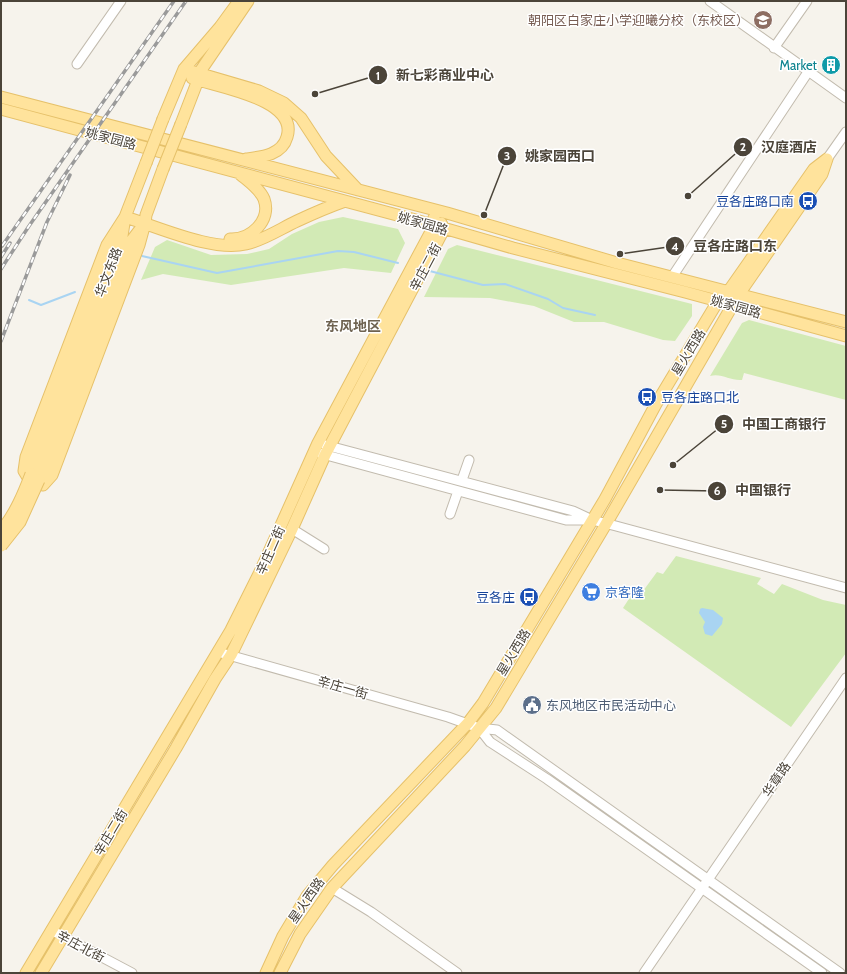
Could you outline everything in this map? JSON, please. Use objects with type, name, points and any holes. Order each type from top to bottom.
[{"type":"main road","name":"华文东路","points":[[35,477],[122,236],[126,213],[183,72],[239,1]]},
{"type":"main road","name":"华文东路","points":[[35,477],[132,240],[146,219],[198,76],[248,1]]},
{"type":"main road","points":[[183,72],[258,91],[284,103],[301,118],[326,156],[359,190]]},
{"type":"main road","points":[[198,76],[259,99],[277,108],[286,118],[288,130],[287,138],[279,150],[266,156],[242,160]]},
{"type":"main road","name":"姚家园路","points":[[1,97],[359,190],[672,277],[846,322]]},
{"type":"main road","name":"姚家园路","points":[[1,109],[345,201],[513,248],[846,336]]},
{"type":"main road","points":[[734,293],[822,174],[827,159]]},
{"type":"main road","points":[[146,219],[103,343],[52,475],[43,485],[30,481],[24,471],[26,457],[107,245],[126,213],[218,238],[233,239],[245,237],[254,232],[263,221],[266,209],[264,198],[240,174]]},
{"type":"main road","points":[[146,219],[207,242],[222,246],[246,244],[262,240],[297,221],[345,201]]},
{"type":"main road","name":"辛庄二街","points":[[41,973],[214,679],[231,655],[328,451],[439,227],[434,210]]},
{"type":"main road","name":"辛庄二街","points":[[26,973],[231,630],[260,572],[316,447],[439,227]]},
{"type":"main road","name":"星火西路","points":[[266,973],[292,920],[320,879],[468,723],[483,703],[592,520],[656,404],[718,301],[734,293],[734,306],[496,708],[332,888],[300,934],[280,973]]},
{"type":"main road","points":[[1,531],[9,522],[35,477]]},
{"type":"main road","points":[[1,546],[20,522],[35,477]]},
{"type":"street","points":[[77,64],[121,1]]},
{"type":"street","points":[[710,1],[846,98]]},
{"type":"street","points":[[774,48],[807,1]]},
{"type":"street","points":[[672,277],[808,72]]},
{"type":"street","points":[[827,159],[846,132]]},
{"type":"street","points":[[316,447],[458,491],[566,520],[592,520]]},
{"type":"street","points":[[328,451],[462,480],[573,511],[592,520],[606,524],[846,588]]},
{"type":"street","points":[[462,480],[469,460]]},
{"type":"street","points":[[450,514],[458,491]]},
{"type":"street","points":[[292,529],[324,549]]},
{"type":"street","name":"辛庄一街","points":[[218,652],[468,723],[479,728]]},
{"type":"street","name":"华章路","points":[[644,973],[846,678]]},
{"type":"street","points":[[479,728],[497,730],[822,973]]},
{"type":"street","points":[[479,728],[490,742],[840,973]]},
{"type":"street","points":[[332,888],[371,912],[457,973]]},
{"type":"street","name":"辛庄北街","points":[[51,930],[132,973]]},
{"type":"green space","points":[[343,217],[398,229],[405,243],[391,273],[344,268],[231,285],[163,274],[141,280],[155,247],[167,240],[211,255],[247,254],[269,249],[292,234],[319,222]]},
{"type":"green space","points":[[457,245],[692,304],[692,316],[675,341],[663,340],[604,322],[574,322],[534,306],[490,298],[424,297],[448,249]]},
{"type":"green space","points":[[749,320],[846,346],[846,400],[744,373],[742,380],[714,375],[710,376],[742,323]]},
{"type":"green space","points":[[676,556],[761,578],[757,584],[774,594],[782,584],[823,600],[846,605],[846,653],[791,727],[623,608],[636,588],[643,591],[657,572],[663,574]]},
{"type":"water","points":[[700,609],[713,610],[723,618],[722,624],[712,636],[705,634],[703,627],[705,622],[699,613]]},
{"type":"waterway","points":[[142,256],[217,273],[338,251],[354,252],[398,263]]},
{"type":"waterway","points":[[426,270],[483,285],[505,284],[548,299],[563,308],[595,315]]},
{"type":"waterway","points":[[29,300],[41,305],[75,292]]},
{"type":"railway","points":[[2,246],[174,1]]},
{"type":"railway","points":[[1,269],[29,226],[186,1]]},
{"type":"railway","points":[[1,341],[47,222],[70,175]]},
{"type":"railway","points":[[1,257],[10,243]]},
{"type":"place","name":"朝阳区白家庄小学迎曦分校（东校区）","points":[[763,20]]},
{"type":"place","name":"Market","points":[[831,65]]},
{"type":"place","name":"新七彩商业中心","points":[[315,94]]},
{"type":"place","name":"汉庭酒店","points":[[688,196]]},
{"type":"place","name":"豆各庄路口南","points":[[808,201]]},
{"type":"place","name":"姚家园西口","points":[[484,215]]},
{"type":"place","name":"豆各庄路口东","points":[[620,254]]},
{"type":"place","name":"豆各庄路口北","points":[[647,397]]},
{"type":"place","name":"中国工商银行","points":[[673,465]]},
{"type":"place","name":"中国银行","points":[[660,490]]},
{"type":"place","name":"京客隆","points":[[591,592]]},
{"type":"place","name":"豆各庄","points":[[529,597]]},
{"type":"place","name":"东风地区市民活动中心","points":[[532,705]]},
{"type":"district","name":"东风地区","points":[[353,326]]}]
